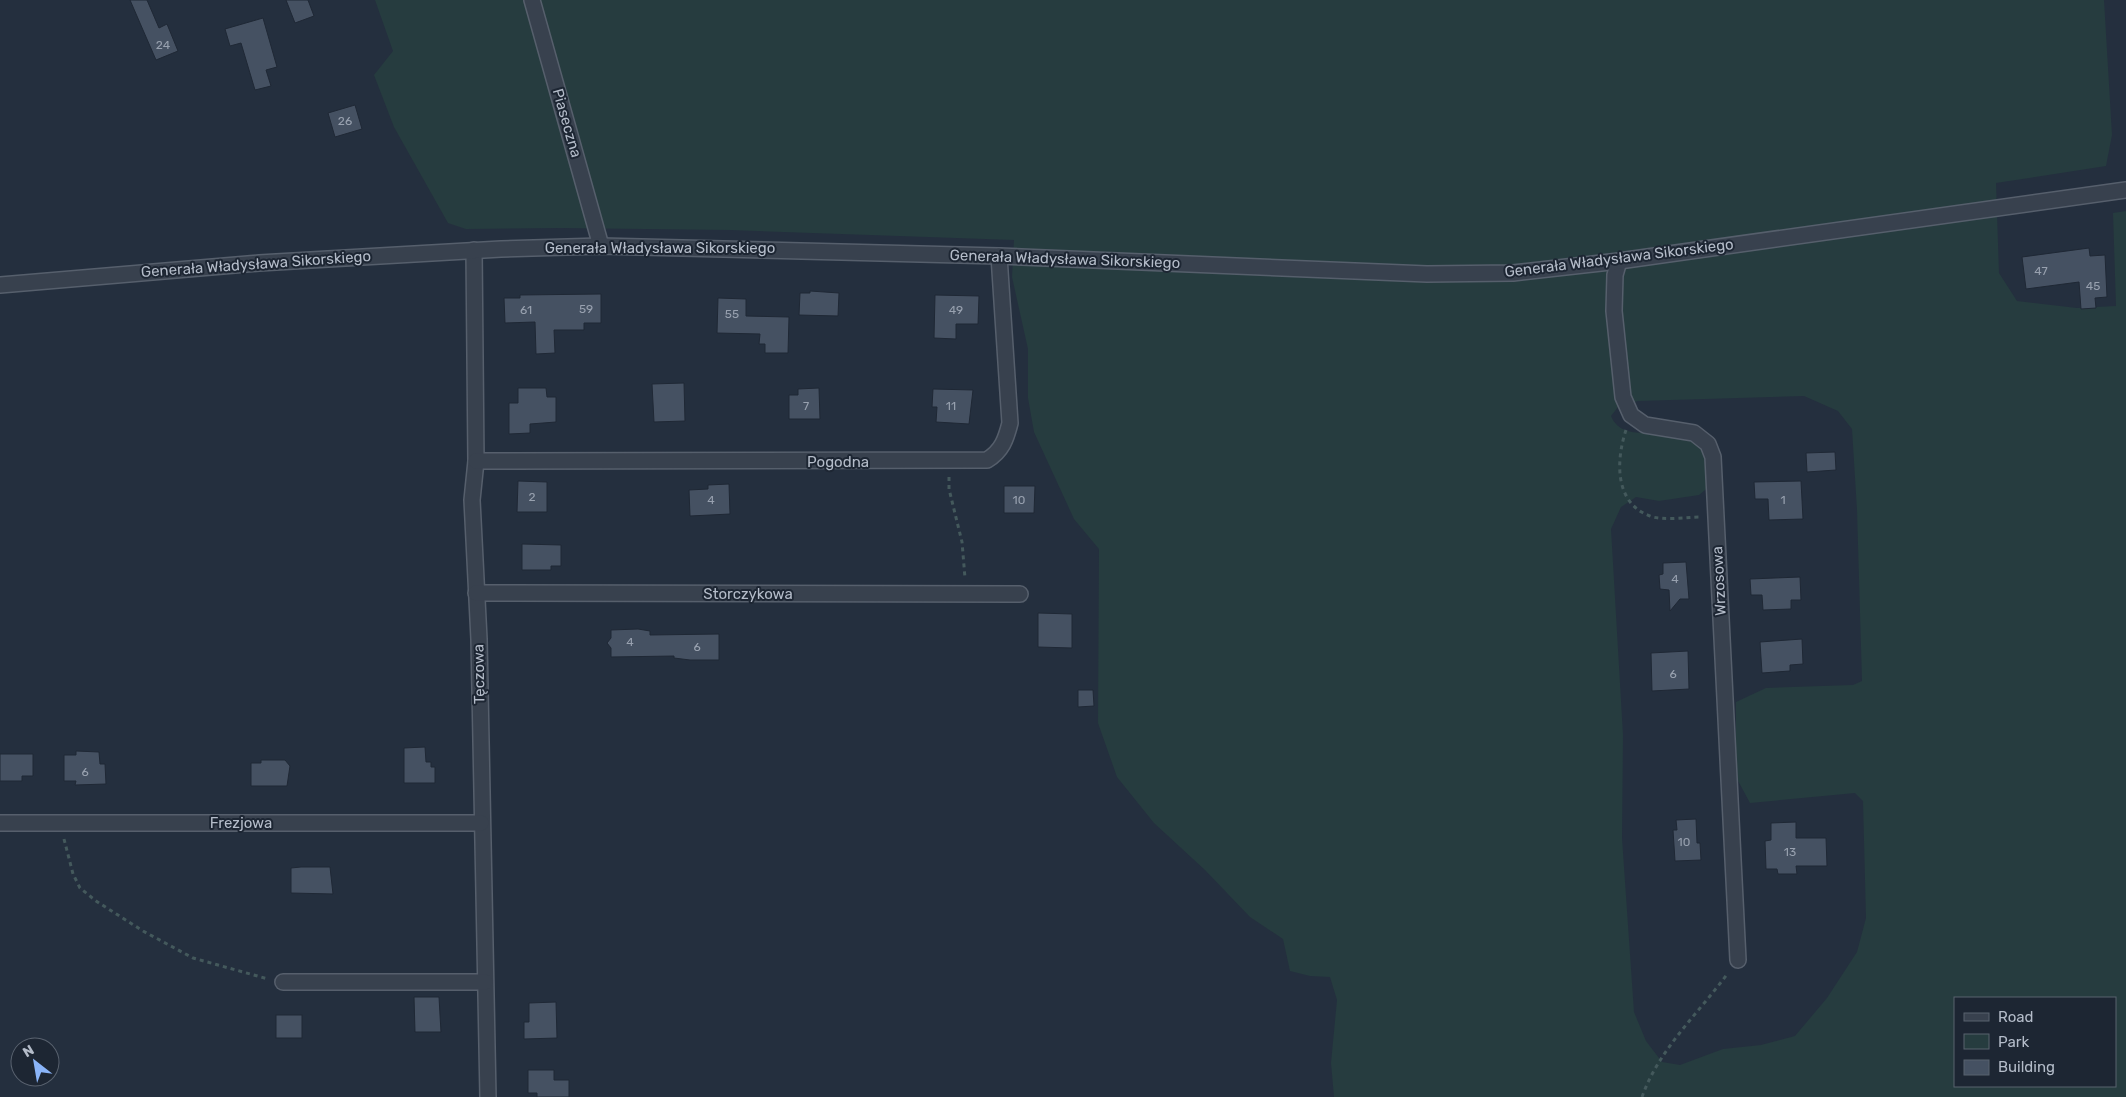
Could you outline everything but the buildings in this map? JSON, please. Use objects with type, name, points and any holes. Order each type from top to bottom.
[{"type":"street","name":"Piaseczna","points":[[532,0],[601,246]]},
{"type":"street","name":"Generała Władysława Sikorskiego","points":[[0,285],[259,263],[474,250],[601,246],[999,256],[1427,274],[1513,272],[1619,261],[2126,190]]},
{"type":"street","name":"Tęczowa","points":[[474,250],[476,462],[472,500],[476,593],[488,1097]]},
{"type":"street","name":"Pogodna","points":[[476,462],[951,462],[987,460],[997,454],[1005,442],[1010,423],[999,256]]},
{"type":"street","points":[[1619,261],[1614,275],[1614,310],[1623,398],[1631,415]]},
{"type":"street","name":"Wrzosowa","points":[[1631,415],[1645,426],[1694,433],[1708,444],[1713,457],[1738,960]]},
{"type":"street","name":"Storczykowa","points":[[476,593],[1020,594]]},
{"type":"street","name":"Frezjowa","points":[[0,823],[481,823]]},
{"type":"street","points":[[284,982],[485,982]]},
{"type":"path","points":[[1631,415],[1619,458],[1622,490],[1634,507],[1651,517],[1716,517]]},
{"type":"path","points":[[951,462],[949,489],[962,542],[963,574],[976,595]]},
{"type":"path","points":[[62,823],[64,842],[73,874],[80,888],[96,901],[143,931],[194,958],[284,982]]},
{"type":"path","points":[[1642,1097],[1650,1075],[1664,1052],[1738,960]]},
{"type":"green space","points":[[375,0],[2104,0],[2112,135],[2106,166],[1996,183],[1999,273],[2017,301],[2077,308],[2116,306],[2113,213],[2126,211],[2126,1097],[1334,1097],[1331,1063],[1337,1000],[1330,977],[1310,976],[1290,971],[1283,939],[1250,917],[1205,870],[1154,823],[1117,777],[1098,723],[1099,549],[1074,519],[1034,432],[1028,398],[1028,349],[1012,277],[1014,240],[730,230],[466,229],[448,223],[394,127],[374,75],[393,51]],"holes":[[[1804,396],[1838,411],[1852,429],[1857,510],[1862,681],[1853,685],[1766,688],[1736,702],[1736,777],[1750,803],[1855,793],[1863,801],[1866,918],[1857,952],[1827,998],[1795,1036],[1761,1045],[1723,1049],[1680,1065],[1662,1062],[1646,1041],[1634,1012],[1622,838],[1623,735],[1611,529],[1621,507],[1636,497],[1659,501],[1699,495],[1710,486],[1706,459],[1697,443],[1683,435],[1634,432],[1620,428],[1611,416],[1618,407],[1638,401]]]}]
